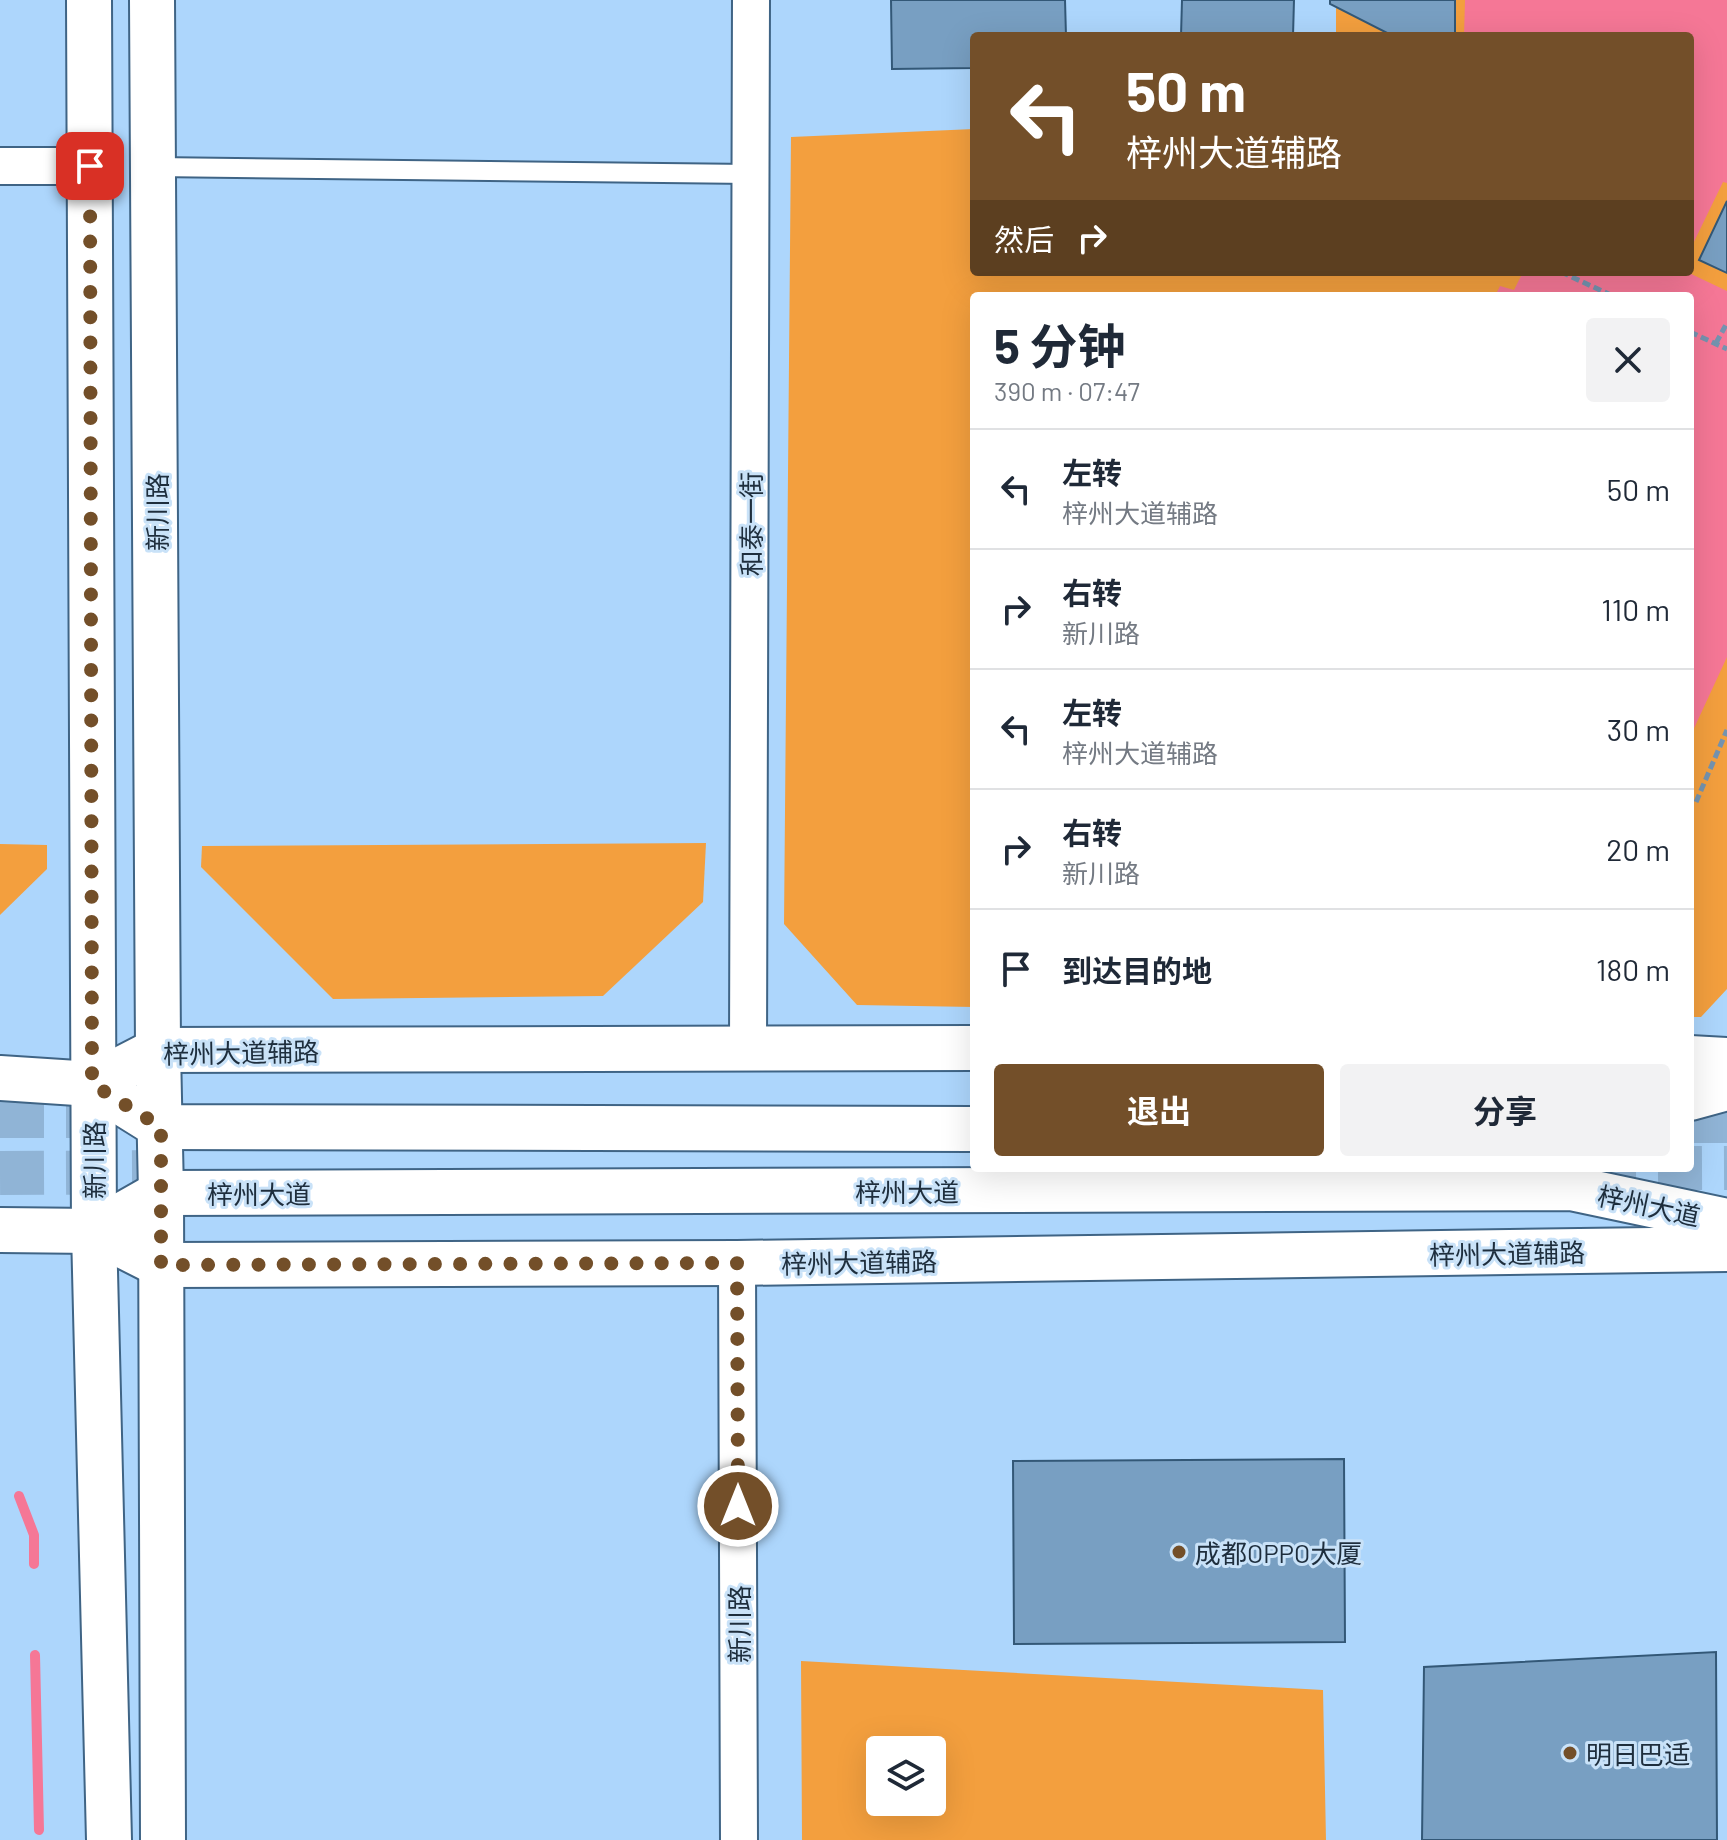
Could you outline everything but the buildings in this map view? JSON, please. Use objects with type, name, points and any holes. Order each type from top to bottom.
[{"type":"street","name":"新川路","points":[[89,0],[92,1084],[109,1840]]},
{"type":"street","name":"新川路","points":[[152,0],[163,1840]]},
{"type":"street","name":"和泰一街","points":[[748,1049],[751,0]]},
{"type":"street","points":[[0,166],[90,166]]},
{"type":"street","name":"梓州大道辅路","points":[[92,1084],[158,1050],[970,1048]]},
{"type":"street","points":[[1694,1058],[1727,1060]]},
{"type":"street","points":[[0,1078],[92,1084],[161,1127],[970,1129]]},
{"type":"street","points":[[1694,1097],[1727,1088]]},
{"type":"street","name":"梓州大道","points":[[94,1231],[161,1193],[1571,1188],[1727,1221]]},
{"type":"street","name":"梓州大道辅路","points":[[0,1230],[94,1231],[161,1265],[737,1263],[1727,1249]]},
{"type":"street","name":"新川路","points":[[737,1263],[739,1840]]},
{"type":"lane","points":[[155,167],[751,174]]},
{"type":"path","points":[[1570,276],[1604,292]]},
{"type":"path","points":[[1716,343],[1727,323]]},
{"type":"path","points":[[1694,334],[1727,349]]},
{"type":"path","points":[[1696,802],[1727,730]]},
{"type":"shaded area","points":[[1336,0],[1727,0],[1727,989],[1701,1017],[1694,1017],[1694,292],[970,292],[970,1007],[857,1005],[784,924],[791,137],[970,129],[970,276],[1694,276],[1694,32],[1336,32]]},
{"type":"shaded area","points":[[1465,0],[1727,0],[1727,183],[1723,182],[1694,242],[1694,32],[1464,32]]},
{"type":"shaded area","points":[[1694,275],[1727,291],[1727,657],[1694,728],[1694,292],[1497,292],[1500,286],[1514,290],[1521,276]]},
{"type":"shaded area","points":[[706,843],[703,902],[603,996],[333,999],[201,867],[202,846]]},
{"type":"shaded area","points":[[0,844],[47,845],[47,869],[0,915]]},
{"type":"shaded area","points":[[801,1661],[1323,1690],[1326,1840],[802,1840]]},
{"type":"waterway","points":[[19,1496],[34,1535],[34,1564]]},
{"type":"waterway","points":[[35,1655],[39,1830]]},
{"type":"tunnel","points":[[0,1116],[132,1116]]},
{"type":"tunnel","points":[[1694,1121],[1727,1121]]},
{"type":"tunnel","points":[[1694,1168],[1727,1168]]},
{"type":"tunnel","points":[[0,1173],[198,1172]]},
{"type":"place","name":"成都OPPO大厦","points":[[1179,1552]]},
{"type":"place","name":"明日巴适","points":[[1570,1753]]},
{"type":"route","points":[[90,166],[92,1084],[161,1127],[161,1265],[737,1263],[738,1506]]}]
